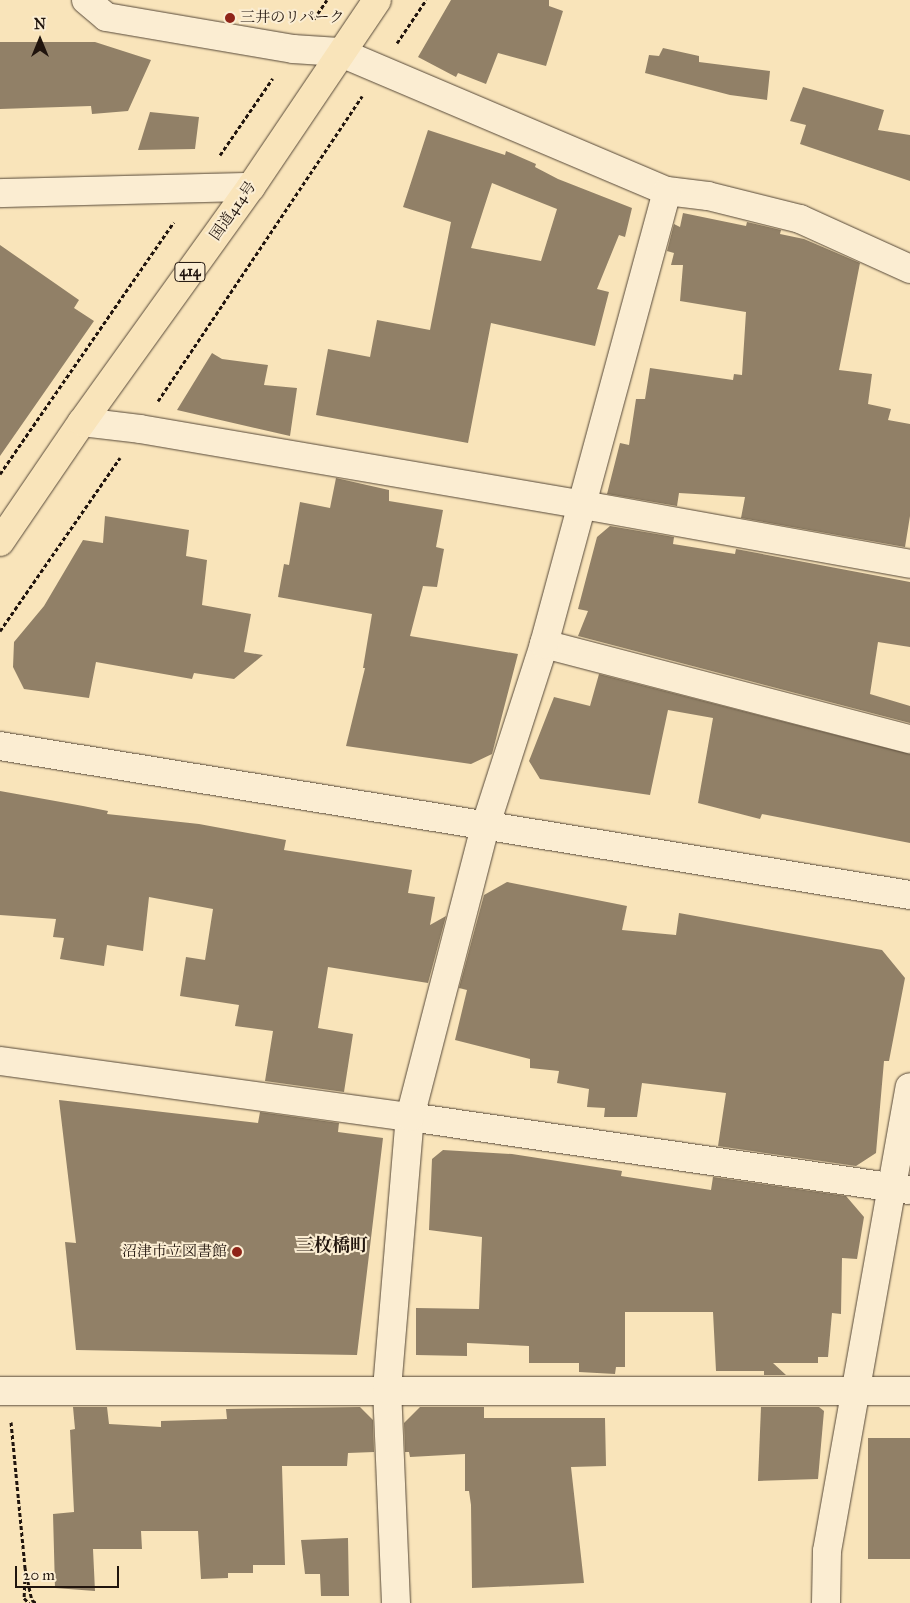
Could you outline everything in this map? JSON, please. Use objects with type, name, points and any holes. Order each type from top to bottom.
[{"type":"highway","name":"国道414号","points":[[0,542],[82,422],[251,187],[339,52],[377,0]]},
{"type":"street","points":[[86,0],[106,17],[293,49],[339,52],[667,191],[708,196],[800,219],[910,269]]},
{"type":"street","points":[[0,193],[251,187]]},
{"type":"street","points":[[396,1603],[387,1389],[410,1117],[486,824],[544,644],[667,191]]},
{"type":"street","points":[[82,422],[140,429],[583,505],[910,564]]},
{"type":"street","points":[[544,644],[910,739]]},
{"type":"street","points":[[0,746],[486,824],[910,895]]},
{"type":"street","points":[[0,1061],[410,1117],[901,1188]]},
{"type":"street","points":[[826,1603],[827,1551],[858,1391],[901,1188],[910,1087]]},
{"type":"street","points":[[3,1391],[387,1389],[910,1391]]},
{"type":"path","points":[[0,474],[327,0]]},
{"type":"path","points":[[0,631],[140,429],[426,0]]},
{"type":"path","points":[[3,1391],[25,1568],[32,1600],[36,1603]]},
{"type":"path","points":[[25,1568],[24,1598],[29,1603]]},
{"type":"building","points":[[451,0],[549,0],[549,6],[563,11],[546,66],[498,53],[486,84],[458,73],[456,77],[418,57]]},
{"type":"building","points":[[0,42],[95,42],[151,60],[128,111],[92,114],[91,106],[0,109]]},
{"type":"building","points":[[663,48],[699,56],[699,62],[770,71],[767,100],[730,95],[645,73],[649,55],[659,56]]},
{"type":"building","points":[[803,87],[884,110],[878,130],[910,135],[910,181],[800,144],[806,125],[790,121]]},
{"type":"building","points":[[150,112],[199,117],[195,149],[138,150]]},
{"type":"building","points":[[428,130],[505,155],[506,151],[536,164],[535,167],[558,179],[632,208],[625,237],[619,235],[597,289],[609,292],[595,346],[491,323],[468,443],[316,415],[328,349],[370,357],[377,320],[430,330],[451,222],[403,207]],"holes":[[[492,183],[557,209],[541,261],[471,248]]]},
{"type":"building","points":[[683,213],[746,226],[747,222],[781,230],[780,234],[804,239],[860,263],[839,370],[872,374],[868,404],[891,409],[888,420],[910,424],[910,516],[905,547],[741,518],[745,497],[679,493],[677,506],[607,494],[620,443],[629,445],[636,399],[645,399],[650,368],[733,380],[734,374],[742,375],[746,312],[680,301],[683,265],[671,265],[674,253],[667,251],[674,224],[680,227]]},
{"type":"building","points":[[0,245],[79,300],[74,308],[94,321],[0,456]]},
{"type":"building","points":[[212,353],[222,359],[268,365],[264,385],[297,388],[290,436],[177,410]]},
{"type":"building","points":[[336,478],[389,490],[389,501],[443,510],[436,547],[444,549],[437,587],[423,586],[410,636],[518,654],[492,754],[471,764],[346,746],[365,668],[363,668],[372,614],[278,597],[284,564],[289,565],[300,502],[330,508]]},
{"type":"building","points":[[105,516],[189,530],[186,556],[207,560],[202,605],[251,614],[244,652],[263,655],[234,679],[194,673],[192,679],[96,662],[89,698],[24,689],[13,667],[14,642],[44,606],[83,540],[103,543]]},
{"type":"building","points":[[610,526],[674,537],[673,544],[735,554],[736,549],[910,582],[910,647],[878,642],[870,694],[910,706],[910,723],[578,636],[588,611],[578,609],[597,537]]},
{"type":"building","points":[[599,674],[910,754],[910,843],[762,814],[760,819],[698,803],[713,718],[668,710],[650,795],[540,779],[529,761],[554,697],[590,706]]},
{"type":"building","points":[[0,791],[108,811],[107,814],[199,824],[286,840],[284,850],[412,870],[408,893],[435,897],[430,925],[446,916],[428,983],[328,967],[318,1028],[353,1034],[344,1092],[265,1081],[273,1031],[235,1026],[239,1005],[180,996],[186,957],[205,960],[213,909],[149,897],[143,951],[107,945],[104,966],[60,959],[64,938],[53,937],[56,919],[0,915]]},
{"type":"building","points":[[507,882],[627,906],[622,930],[676,935],[679,913],[882,950],[905,978],[889,1061],[884,1061],[876,1153],[856,1166],[718,1146],[726,1093],[642,1083],[637,1117],[604,1117],[605,1108],[587,1107],[589,1089],[557,1083],[559,1071],[530,1068],[530,1059],[455,1040],[467,990],[459,988],[484,895]]},
{"type":"building","points":[[59,1100],[258,1123],[260,1112],[339,1123],[338,1132],[383,1138],[357,1355],[76,1350],[65,1242],[76,1243]]},
{"type":"building","points":[[443,1150],[512,1154],[622,1171],[621,1176],[711,1190],[713,1177],[846,1196],[864,1217],[857,1259],[842,1258],[841,1314],[832,1313],[828,1357],[818,1357],[818,1363],[773,1363],[786,1375],[764,1375],[764,1371],[716,1371],[713,1312],[625,1312],[625,1367],[616,1367],[615,1374],[579,1372],[579,1363],[529,1363],[529,1346],[467,1343],[467,1356],[416,1355],[416,1308],[479,1309],[482,1237],[429,1230],[432,1159]]},
{"type":"building","points":[[73,1407],[107,1407],[109,1424],[161,1427],[161,1421],[227,1419],[226,1409],[360,1407],[373,1420],[374,1452],[348,1453],[347,1466],[282,1466],[285,1565],[253,1565],[253,1573],[228,1573],[228,1578],[201,1579],[198,1531],[141,1531],[142,1549],[93,1549],[95,1591],[55,1588],[53,1514],[74,1512],[70,1430],[75,1429]]},
{"type":"building","points":[[420,1407],[484,1407],[484,1418],[605,1418],[606,1466],[571,1467],[584,1583],[472,1588],[471,1505],[469,1491],[465,1491],[465,1454],[410,1457],[409,1452],[405,1452],[404,1423]]},
{"type":"building","points":[[761,1407],[819,1407],[824,1411],[818,1479],[758,1481]]},
{"type":"building","points":[[868,1438],[910,1438],[910,1559],[868,1559]]},
{"type":"building","points":[[348,1538],[349,1596],[321,1596],[320,1574],[305,1574],[301,1540]]},
{"type":"place","name":"三井のリパーク","points":[[230,18]]},
{"type":"place","name":"沼津市立図書館","points":[[237,1252]]},
{"type":"district","name":"三枚橋町","points":[[332,1245]]}]
